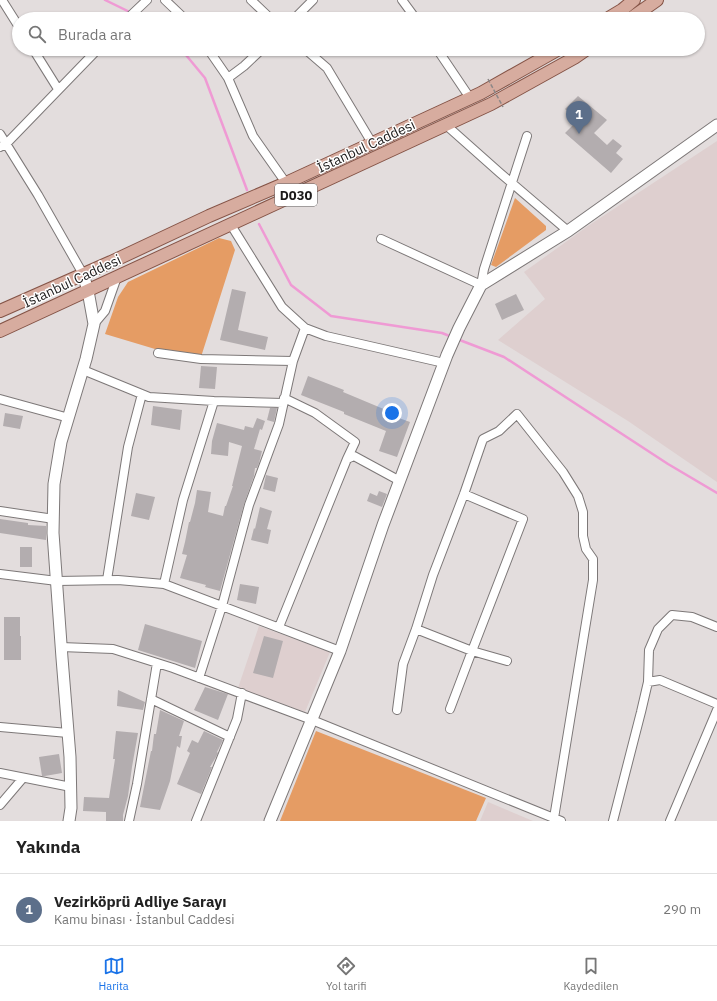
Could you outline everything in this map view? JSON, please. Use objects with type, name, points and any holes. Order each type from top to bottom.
[{"type":"main road","points":[[619,12],[634,0]]},
{"type":"main road","points":[[640,12],[657,0]]},
{"type":"main road","name":"İstanbul Caddesi","points":[[0,311],[286,183],[481,93],[547,56]]},
{"type":"main road","name":"İstanbul Caddesi","points":[[0,331],[491,104],[577,56]]},
{"type":"street","points":[[2,0],[12,16]]},
{"type":"street","points":[[135,12],[147,0]]},
{"type":"street","points":[[165,0],[178,12]]},
{"type":"street","points":[[251,0],[264,12]]},
{"type":"street","points":[[301,12],[313,0]]},
{"type":"street","points":[[402,0],[411,12]]},
{"type":"street","points":[[37,56],[58,89]]},
{"type":"street","points":[[3,146],[91,56]]},
{"type":"street","points":[[213,56],[228,78],[253,136],[286,183]]},
{"type":"street","points":[[228,78],[255,56]]},
{"type":"street","points":[[313,56],[327,68],[372,143]]},
{"type":"street","points":[[441,56],[470,98]]},
{"type":"street","points":[[446,125],[568,231]]},
{"type":"street","points":[[481,285],[568,231],[717,125]]},
{"type":"street","points":[[0,134],[3,146],[38,195],[83,274],[88,290],[94,324],[83,370],[61,442],[54,484],[56,581],[70,757],[71,808],[69,821]]},
{"type":"street","points":[[270,821],[340,650],[383,525],[446,359],[459,328],[481,285],[484,269],[527,136]]},
{"type":"street","points":[[231,225],[282,307],[305,328],[326,336],[446,359]]},
{"type":"street","points":[[381,239],[481,285]]},
{"type":"street","points":[[94,324],[105,311],[117,277]]},
{"type":"street","points":[[200,678],[222,606],[249,505],[280,424],[293,361],[305,328]]},
{"type":"street","points":[[158,354],[201,359],[293,361]]},
{"type":"street","points":[[83,370],[148,397],[214,401],[284,401],[315,413],[355,442],[278,627]]},
{"type":"street","points":[[107,580],[128,447],[142,394]]},
{"type":"street","points":[[0,400],[69,418]]},
{"type":"street","points":[[164,584],[183,500],[214,401]]},
{"type":"street","points":[[61,648],[113,649],[157,663],[312,720],[558,820],[593,580],[593,559],[586,549],[583,536],[583,512],[578,496],[563,472],[517,414],[499,431],[483,439],[433,575],[403,664],[397,710]]},
{"type":"street","points":[[347,459],[354,456],[400,480]]},
{"type":"street","points":[[450,710],[523,519],[464,494]]},
{"type":"street","points":[[0,511],[54,519]]},
{"type":"street","points":[[0,574],[56,581],[118,580],[164,584],[340,650]]},
{"type":"street","points":[[613,821],[648,682],[649,650],[658,629],[672,615],[692,617],[717,627]]},
{"type":"street","points":[[416,629],[472,651],[507,661]]},
{"type":"street","points":[[129,821],[137,784],[157,663]]},
{"type":"street","points":[[648,682],[660,680],[717,704]]},
{"type":"street","points":[[196,821],[237,719],[242,693]]},
{"type":"street","points":[[151,699],[230,737]]},
{"type":"street","points":[[670,821],[717,710]]},
{"type":"street","points":[[0,727],[68,733]]},
{"type":"street","points":[[0,774],[71,787]]},
{"type":"street","points":[[0,805],[23,778]]},
{"type":"path","points":[[488,79],[503,107]]},
{"type":"shaded area","points":[[717,141],[717,482],[628,421],[498,340],[545,299],[524,272],[588,226]]},
{"type":"shaded area","points":[[515,198],[546,226],[546,230],[496,267],[491,265]]},
{"type":"shaded area","points":[[219,238],[231,241],[235,250],[201,357],[165,352],[105,334],[118,297],[128,282]]},
{"type":"shaded area","points":[[259,626],[330,652],[305,712],[238,688]]},
{"type":"shaded area","points":[[316,731],[486,798],[476,821],[280,821]]},
{"type":"shaded area","points":[[488,802],[533,821],[480,821]]},
{"type":"building","points":[[578,96],[607,120],[594,133],[607,145],[613,139],[622,146],[616,153],[623,159],[611,173],[565,133],[578,120],[565,109]]},
{"type":"building","points":[[232,289],[246,292],[238,330],[268,337],[265,350],[220,340]]},
{"type":"building","points":[[516,294],[524,310],[502,320],[495,304]]},
{"type":"building","points":[[201,366],[217,367],[215,389],[199,388]]},
{"type":"building","points":[[308,376],[344,390],[343,392],[386,410],[385,413],[410,422],[397,457],[379,451],[386,431],[301,395]]},
{"type":"building","points":[[153,406],[182,410],[180,430],[151,425]]},
{"type":"building","points":[[270,408],[277,408],[274,422],[267,420]]},
{"type":"building","points":[[5,413],[23,416],[20,429],[3,426]]},
{"type":"building","points":[[257,418],[265,421],[262,430],[260,429],[254,449],[262,451],[244,504],[220,591],[205,587],[206,585],[180,578],[187,555],[182,554],[197,490],[211,492],[208,512],[223,516],[225,506],[233,486],[242,446],[229,442],[228,456],[211,454],[212,441],[217,423],[244,430],[245,426],[253,428]]},
{"type":"building","points":[[266,475],[278,478],[275,492],[263,489]]},
{"type":"building","points":[[379,491],[387,494],[382,507],[367,501],[370,493],[377,496]]},
{"type":"building","points":[[136,493],[155,497],[149,520],[131,516]]},
{"type":"building","points":[[260,507],[272,511],[267,529],[271,530],[268,544],[251,540]]},
{"type":"building","points":[[0,519],[28,523],[28,525],[46,526],[46,540],[0,533]]},
{"type":"building","points":[[20,547],[32,547],[32,567],[20,567]]},
{"type":"building","points":[[240,584],[259,587],[256,604],[237,600]]},
{"type":"building","points":[[4,617],[20,617],[21,660],[4,660]]},
{"type":"building","points":[[145,624],[202,641],[195,668],[138,650]]},
{"type":"building","points":[[264,636],[283,641],[273,678],[253,673]]},
{"type":"building","points":[[205,687],[228,694],[218,720],[194,710]]},
{"type":"building","points":[[118,690],[145,702],[143,710],[117,706]]},
{"type":"building","points":[[160,710],[184,721],[179,736],[182,736],[180,748],[177,746],[170,781],[160,810],[140,807]]},
{"type":"building","points":[[116,731],[138,733],[123,821],[106,821],[106,812],[83,811],[84,797],[109,798],[115,759],[113,759]]},
{"type":"building","points":[[204,731],[223,740],[210,767],[212,767],[201,794],[177,784],[190,753],[187,751],[192,740],[198,743]]},
{"type":"building","points":[[59,754],[62,773],[42,776],[39,757]]},
{"type":"waterway","points":[[105,0],[130,12]]},
{"type":"waterway","points":[[187,56],[205,78],[247,190]]},
{"type":"waterway","points":[[259,224],[291,285],[331,316],[442,333],[452,337]]},
{"type":"waterway","points":[[457,339],[504,357],[668,464],[717,493]]},
{"type":"place","name":"Vezirköprü Adliye Sarayı","points":[[579,134]]}]
